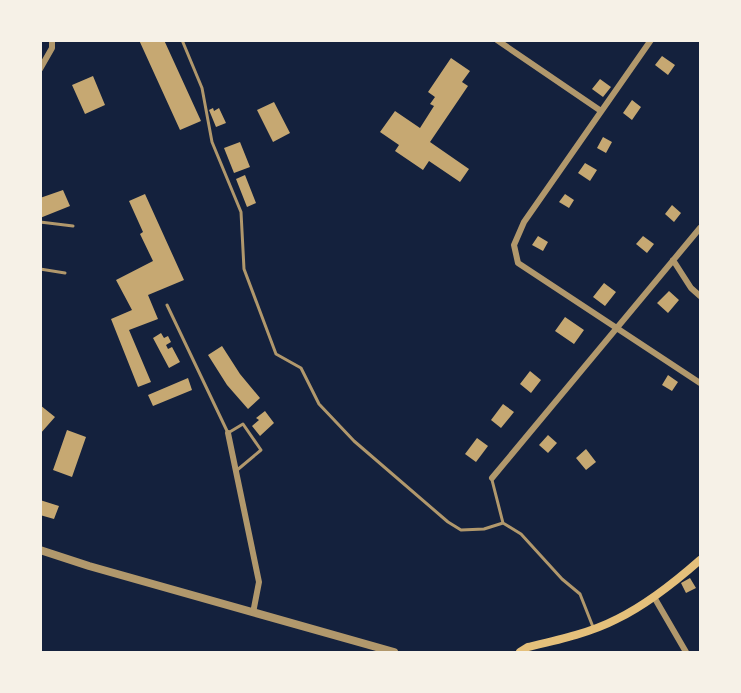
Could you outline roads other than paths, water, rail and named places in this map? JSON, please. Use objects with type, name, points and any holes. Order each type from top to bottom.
[{"type":"main road","points":[[520,652],[528,647],[594,629],[618,619],[654,597],[700,560]]},
{"type":"street","points":[[40,69],[52,48],[52,40]]},
{"type":"street","points":[[497,40],[507,43],[601,111]]},
{"type":"street","points":[[651,40],[524,222],[514,245],[518,263],[700,383]]},
{"type":"street","points":[[492,478],[700,228]]},
{"type":"street","points":[[673,260],[691,288],[700,296]]},
{"type":"street","points":[[228,433],[259,582],[253,613]]},
{"type":"street","points":[[40,550],[89,566],[394,652]]},
{"type":"street","points":[[654,597],[686,652]]},
{"type":"lane","points":[[182,40],[202,88],[212,142],[241,212],[244,268],[276,354],[302,368],[319,404],[354,441],[448,522],[461,530],[484,529],[503,523]]},
{"type":"lane","points":[[40,222],[73,226]]},
{"type":"lane","points":[[40,269],[65,273]]},
{"type":"lane","points":[[167,304],[228,433],[243,424],[261,450],[236,471]]},
{"type":"lane","points":[[492,478],[503,523],[521,534],[579,594],[594,629]]}]
